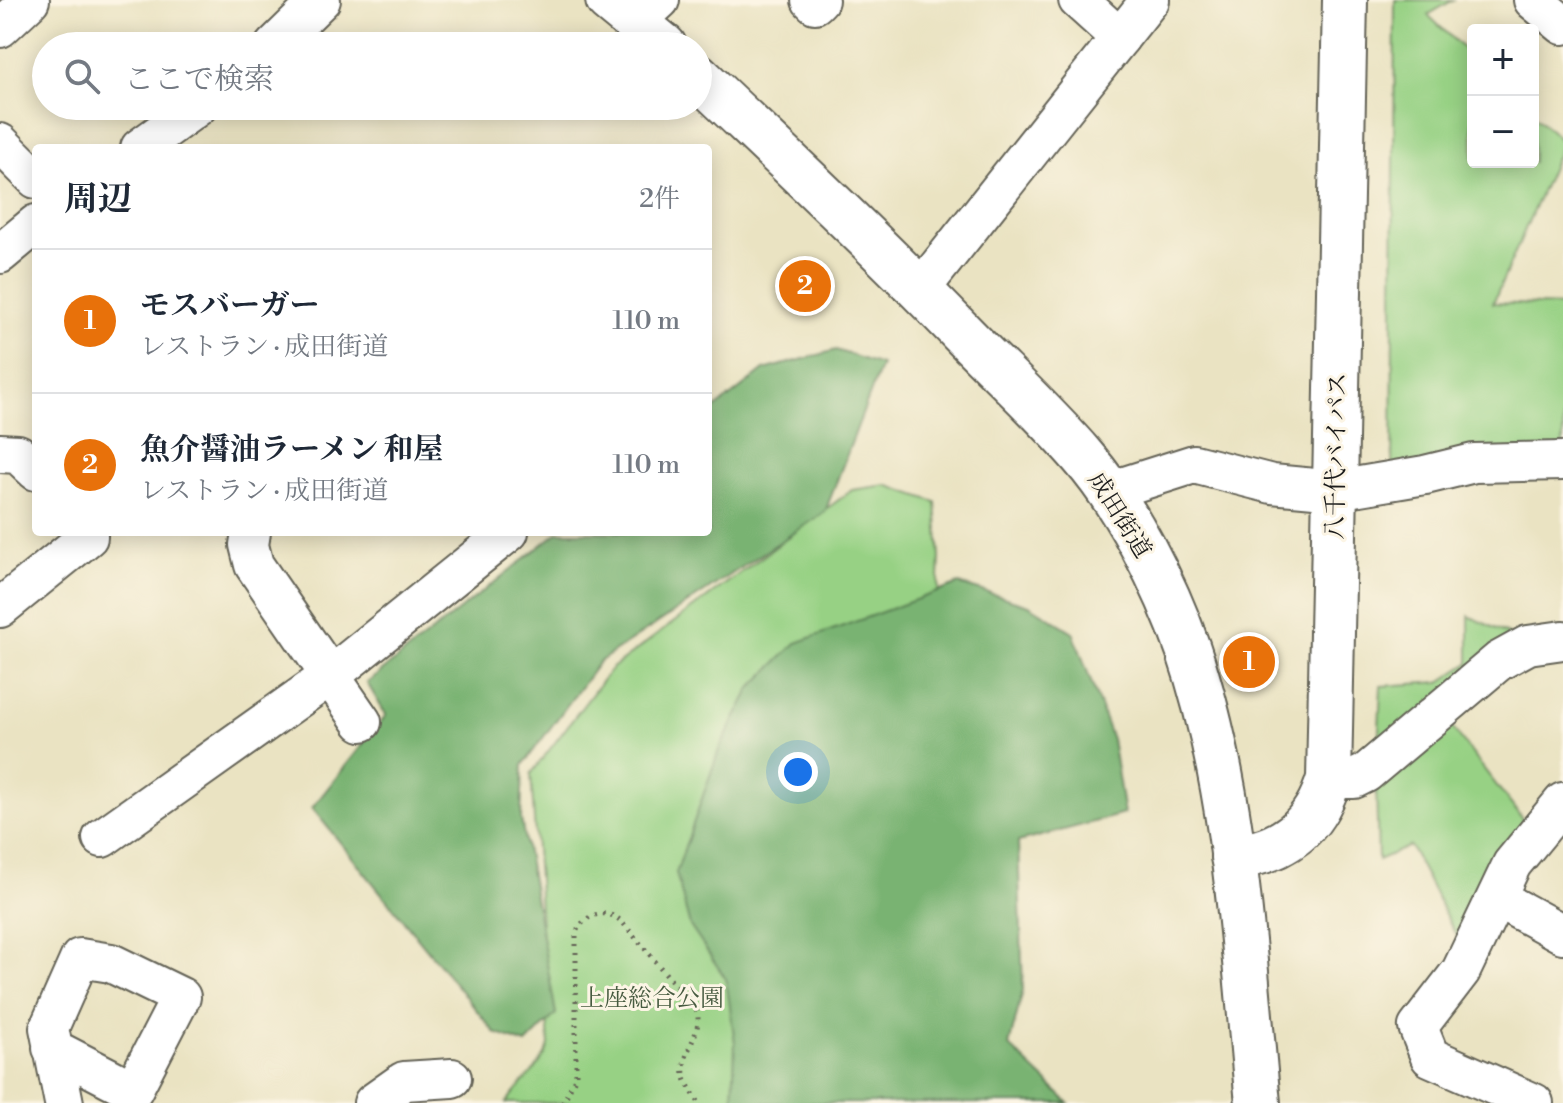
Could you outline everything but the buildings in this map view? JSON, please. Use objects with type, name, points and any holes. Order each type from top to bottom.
[{"type":"highway","name":"八千代バイパス","points":[[1233,857],[1280,846],[1301,828],[1323,799],[1329,779],[1345,0]]},
{"type":"highway","name":"成田街道","points":[[712,89],[920,290],[1083,456],[1109,491],[1157,575],[1188,649],[1211,729],[1233,857],[1258,1103]]},
{"type":"street","points":[[0,28],[30,0]]},
{"type":"street","points":[[288,32],[321,0]]},
{"type":"street","points":[[811,0],[815,4],[819,0]]},
{"type":"street","points":[[1078,0],[1120,38]]},
{"type":"street","points":[[920,290],[1150,0]]},
{"type":"street","points":[[1533,0],[1563,25]]},
{"type":"street","points":[[146,144],[179,120]]},
{"type":"street","points":[[0,143],[32,175]]},
{"type":"street","points":[[0,254],[32,227]]},
{"type":"street","points":[[0,453],[18,454],[32,467]]},
{"type":"street","points":[[1109,491],[1194,464],[1272,484],[1336,490],[1474,463],[1563,461]]},
{"type":"street","points":[[0,608],[88,536]]},
{"type":"street","points":[[250,536],[249,545],[254,565],[362,722]]},
{"type":"street","points":[[102,838],[330,676],[504,536]]},
{"type":"street","points":[[1329,779],[1354,779],[1366,773],[1499,661],[1528,645],[1563,640]]},
{"type":"street","points":[[1534,1103],[1430,1057],[1418,1027],[1461,971],[1512,864],[1563,802]]},
{"type":"street","points":[[1497,898],[1563,934]]},
{"type":"street","points":[[52,1048],[136,1096],[181,997],[111,963],[80,958],[49,1028],[52,1048],[64,1103]]},
{"type":"street","points":[[373,1103],[404,1081],[452,1078]]},
{"type":"path","points":[[563,1103],[576,1076],[576,932],[594,914],[605,913],[623,923],[697,1011],[698,1027],[684,1070],[687,1084],[699,1103]]},
{"type":"green space","points":[[1395,0],[1453,0],[1428,15],[1467,52],[1467,168],[1539,168],[1539,120],[1563,142],[1493,303],[1563,306],[1563,453],[1392,476]]},
{"type":"green space","points":[[836,350],[881,365],[825,512],[599,662],[523,765],[521,819],[556,1014],[526,1044],[495,1033],[312,808],[386,715],[367,683],[553,536],[712,536],[712,411],[764,370]]},
{"type":"green space","name":"上座総合公園","points":[[886,485],[936,502],[940,557],[937,620],[780,1103],[506,1103],[536,1068],[549,1045],[531,774],[611,669],[852,490]]},
{"type":"green space","points":[[959,584],[1029,605],[1073,632],[1112,739],[1124,814],[1018,842],[1023,990],[1009,1046],[1069,1103],[733,1103],[735,1043],[726,979],[690,926],[676,873],[719,750],[751,688],[796,643]]},
{"type":"green space","points":[[1469,616],[1518,639],[1378,751],[1381,686],[1440,682],[1469,663]]},
{"type":"green space","points":[[1444,717],[1527,825],[1457,937],[1410,846],[1378,860],[1376,784]]},
{"type":"place","name":"魚介醤油ラーメン 和屋","points":[[805,286]]},
{"type":"place","name":"モスバーガー","points":[[1249,662]]}]
